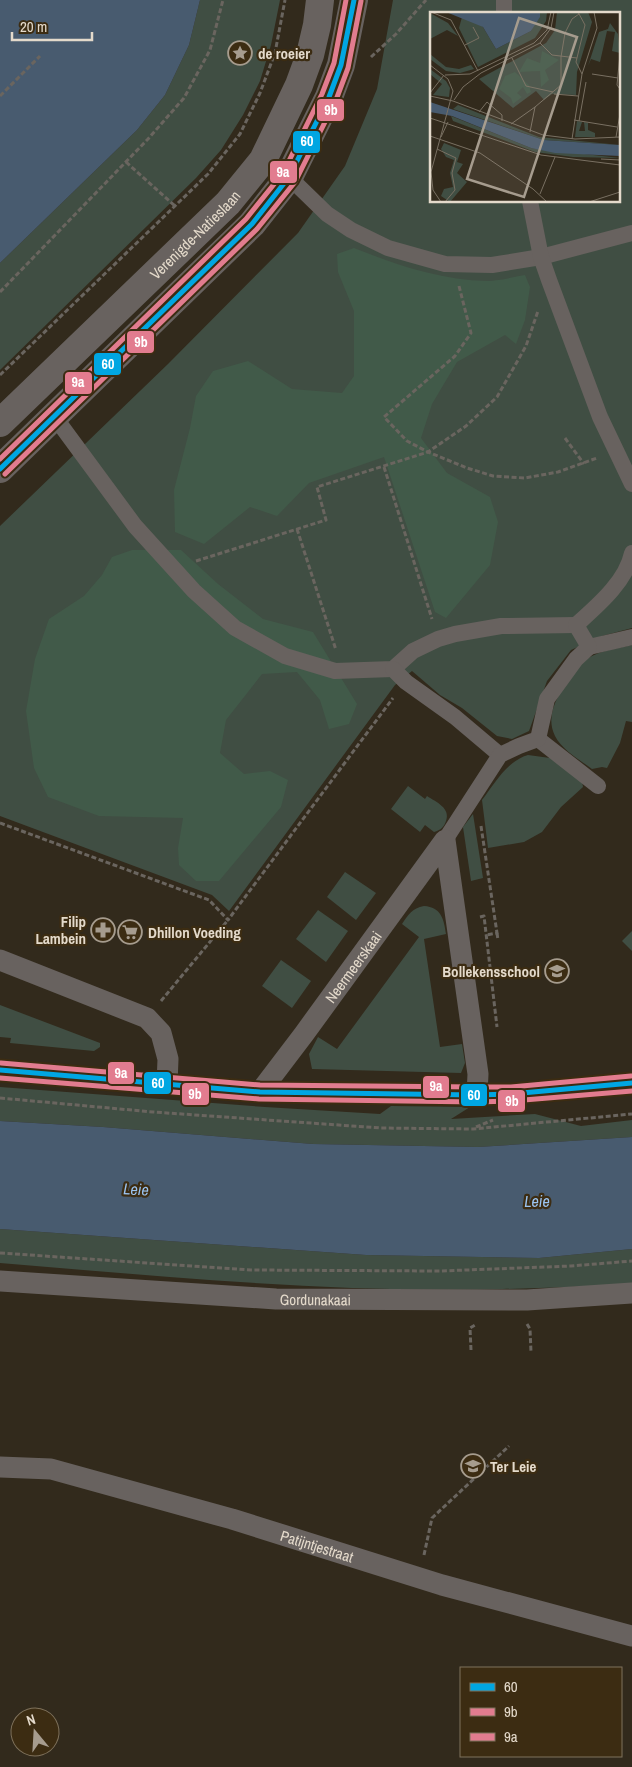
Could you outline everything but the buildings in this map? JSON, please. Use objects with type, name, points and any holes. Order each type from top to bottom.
[{"type":"street","name":"Verenigde-Natieslaan","points":[[0,423],[228,203],[263,160],[296,93],[310,56],[320,0]]},
{"type":"street","points":[[0,468],[252,224],[289,178],[325,106],[341,64],[354,0]]},
{"type":"street","points":[[289,178],[327,214],[350,230],[388,248],[445,264],[492,266],[541,256],[632,233]]},
{"type":"street","points":[[530,202],[541,256],[549,280],[600,417],[632,484]]},
{"type":"street","points":[[54,416],[135,526],[194,591],[235,628],[284,656],[336,671],[393,669],[413,651],[438,639],[501,626],[576,625],[608,596],[630,561],[632,553]]},
{"type":"street","points":[[576,625],[590,647]]},
{"type":"street","points":[[538,739],[547,699],[576,659],[590,647],[632,637]]},
{"type":"street","points":[[393,669],[406,682],[455,717],[500,755],[538,739]]},
{"type":"street","points":[[538,739],[598,786]]},
{"type":"street","name":"Neermeerskaai","points":[[260,1092],[445,840],[500,755]]},
{"type":"street","points":[[445,840],[478,1074],[477,1094]]},
{"type":"street","points":[[0,960],[147,1018],[161,1033],[168,1060],[167,1084]]},
{"type":"street","points":[[0,1070],[260,1092],[511,1094],[632,1083]]},
{"type":"street","name":"Gordunakaai","points":[[0,1281],[276,1299],[527,1300],[632,1293]]},
{"type":"street","name":"Patijntjestraat","points":[[0,1467],[51,1469],[232,1519],[419,1578],[632,1636]]},
{"type":"path","points":[[0,292],[126,162],[184,98],[210,50],[223,0]]},
{"type":"path","points":[[0,375],[208,174],[240,134],[260,93],[275,53],[285,0]]},
{"type":"path","points":[[367,60],[396,34],[426,0]]},
{"type":"path","points":[[0,96],[40,56]]},
{"type":"path","points":[[126,162],[175,206]]},
{"type":"path","points":[[454,264],[471,333],[455,356],[384,417],[407,441],[467,468],[494,476],[525,478],[558,472],[584,464],[615,449]]},
{"type":"path","points":[[173,568],[326,520],[317,487],[428,452],[466,426],[497,397],[526,346],[549,280]]},
{"type":"path","points":[[565,438],[584,464]]},
{"type":"path","points":[[384,466],[438,639]]},
{"type":"path","points":[[297,529],[343,671]]},
{"type":"path","points":[[147,1018],[228,920],[406,682]]},
{"type":"path","points":[[469,803],[478,808],[498,940]]},
{"type":"path","points":[[0,824],[209,900],[228,920]]},
{"type":"path","points":[[484,916],[485,926]]},
{"type":"path","points":[[486,935],[497,934]]},
{"type":"path","points":[[473,1129],[632,1114]]},
{"type":"path","points":[[0,1253],[261,1270],[440,1271],[571,1266],[632,1261]]},
{"type":"path","points":[[419,1578],[432,1518],[509,1446]]},
{"type":"green space","points":[[200,0],[280,0],[271,45],[260,81],[243,115],[221,150],[196,178],[0,370],[0,263],[137,130],[165,95],[189,45]]},
{"type":"green space","points":[[393,0],[632,0],[632,628],[602,636],[571,650],[547,681],[529,731],[512,739],[497,736],[462,708],[440,695],[412,671],[395,685],[229,911],[212,895],[0,816],[0,526],[168,364],[298,233],[345,166],[377,89]]},
{"type":"green space","points":[[354,248],[403,266],[452,278],[492,281],[525,275],[530,287],[525,320],[516,344],[505,335],[457,362],[432,404],[421,438],[447,473],[490,497],[498,522],[490,565],[446,618],[435,612],[384,457],[309,483],[277,516],[250,507],[204,544],[175,532],[174,490],[196,396],[213,371],[248,361],[292,389],[342,393],[354,376],[354,311],[338,272],[337,254]]},
{"type":"green space","points":[[132,550],[181,550],[218,584],[263,619],[313,632],[357,704],[349,724],[329,729],[320,700],[297,672],[262,674],[226,720],[220,753],[244,774],[270,771],[288,780],[281,807],[219,881],[196,881],[179,865],[178,848],[183,818],[99,816],[48,797],[34,768],[26,711],[35,659],[49,619],[84,596],[102,575],[112,557]]},
{"type":"green space","points":[[632,645],[632,722],[626,721],[620,743],[607,768],[592,769],[558,741],[552,728],[552,712],[558,696],[581,663],[599,653]]},
{"type":"green space","points":[[528,755],[550,758],[582,781],[583,787],[561,807],[542,832],[524,842],[488,848],[482,800],[508,767]]},
{"type":"green space","points":[[408,786],[425,799],[427,796],[445,809],[446,821],[440,829],[434,832],[425,825],[420,832],[391,809]]},
{"type":"green space","points":[[473,814],[483,878],[471,881],[463,827]]},
{"type":"green space","points":[[345,872],[376,893],[356,920],[327,897]]},
{"type":"green space","points":[[424,906],[438,911],[444,923],[446,934],[424,939],[440,1047],[462,1044],[465,1063],[461,1073],[312,1069],[309,1054],[318,1037],[337,1049],[419,937],[402,924],[413,910]]},
{"type":"green space","points":[[318,910],[348,931],[326,962],[296,939]]},
{"type":"green space","points":[[632,931],[632,951],[622,941]]},
{"type":"green space","points":[[281,960],[311,981],[292,1008],[262,986]]},
{"type":"green space","points":[[0,1005],[100,1043],[100,1047],[94,1051],[10,1043],[11,1038],[0,1037]]},
{"type":"green space","points":[[0,1087],[380,1114],[391,1106],[470,1107],[451,1119],[535,1114],[581,1126],[632,1120],[632,1137],[478,1147],[313,1144],[103,1127],[0,1121]]},
{"type":"green space","points":[[0,1229],[366,1255],[539,1258],[632,1249],[632,1283],[503,1289],[377,1289],[126,1274],[0,1263]]},
{"type":"water","points":[[0,0],[200,0],[189,45],[165,95],[137,130],[0,263]]},
{"type":"water","name":"Leie","points":[[0,1121],[103,1127],[313,1144],[478,1147],[632,1137],[632,1249],[539,1258],[366,1255],[0,1229]]},
{"type":"transit line","name":"9a","points":[[0,459],[246,219],[283,173],[322,94],[334,63],[346,0]]},
{"type":"transit line","name":"60","points":[[0,469],[252,224],[289,177],[329,97],[341,65],[354,0]]},
{"type":"transit line","name":"9b","points":[[5,474],[257,229],[295,182],[336,100],[348,68],[361,1]]},
{"type":"transit line","name":"9a","points":[[1,1063],[260,1085],[511,1087],[631,1076]]},
{"type":"transit line","name":"60","points":[[0,1070],[260,1092],[477,1095],[511,1094],[632,1083]]},
{"type":"transit line","name":"9b","points":[[0,1078],[259,1099],[477,1102],[632,1091]]},
{"type":"place","name":"de roeier","points":[[240,53]]},
{"type":"place","name":"Filip Lambein","points":[[103,930]]},
{"type":"place","name":"Dhillon Voeding","points":[[130,932]]},
{"type":"place","name":"Bollekensschool","points":[[557,971]]},
{"type":"place","name":"Ter Leie","points":[[473,1466]]}]
